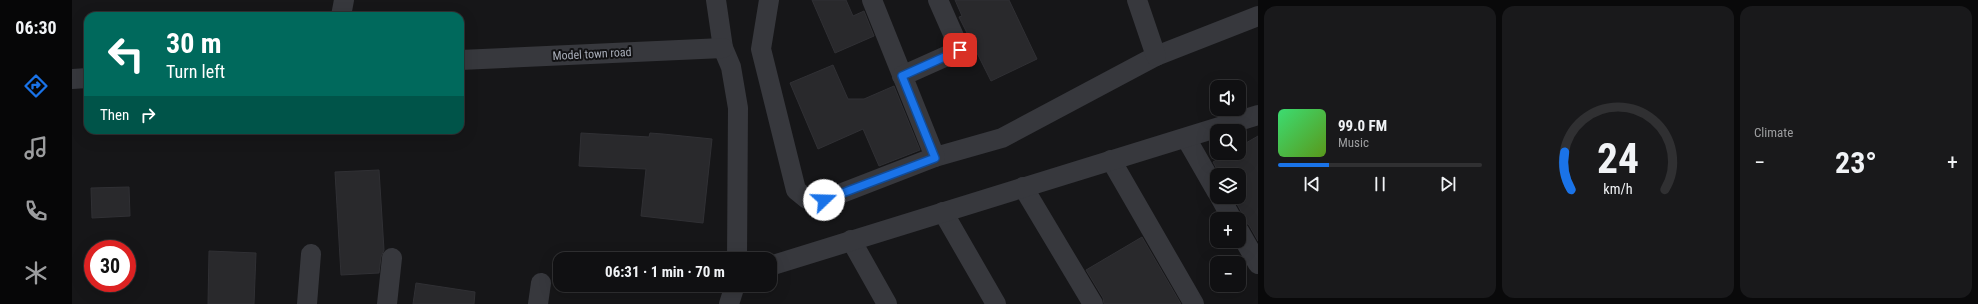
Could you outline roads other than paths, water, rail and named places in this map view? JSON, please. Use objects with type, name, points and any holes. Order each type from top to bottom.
[{"type":"street","points":[[342,12],[344,0]]},
{"type":"street","points":[[716,0],[723,48],[731,67],[738,108],[737,252]]},
{"type":"street","points":[[769,0],[761,49],[796,190],[807,199],[824,200],[935,158],[1002,138],[1156,56],[1258,16]]},
{"type":"street","points":[[872,0],[935,158]]},
{"type":"street","points":[[902,76],[960,50],[938,0]]},
{"type":"street","points":[[1137,0],[1156,56]]},
{"type":"street","name":"Model town road","points":[[464,60],[723,48]]},
{"type":"street","points":[[72,79],[84,78]]},
{"type":"street","points":[[777,264],[850,240],[1258,116]]},
{"type":"street","points":[[1186,138],[1210,180]]},
{"type":"street","points":[[1111,160],[1194,304]]},
{"type":"street","points":[[1023,187],[1093,304]]},
{"type":"street","points":[[943,212],[996,304]]},
{"type":"street","points":[[850,240],[887,304]]},
{"type":"street","points":[[1246,243],[1258,264]]},
{"type":"street","points":[[307,304],[311,254]]},
{"type":"street","points":[[388,304],[392,258]]},
{"type":"street","points":[[538,304],[541,283]]},
{"type":"street","points":[[729,304],[733,292]]}]
